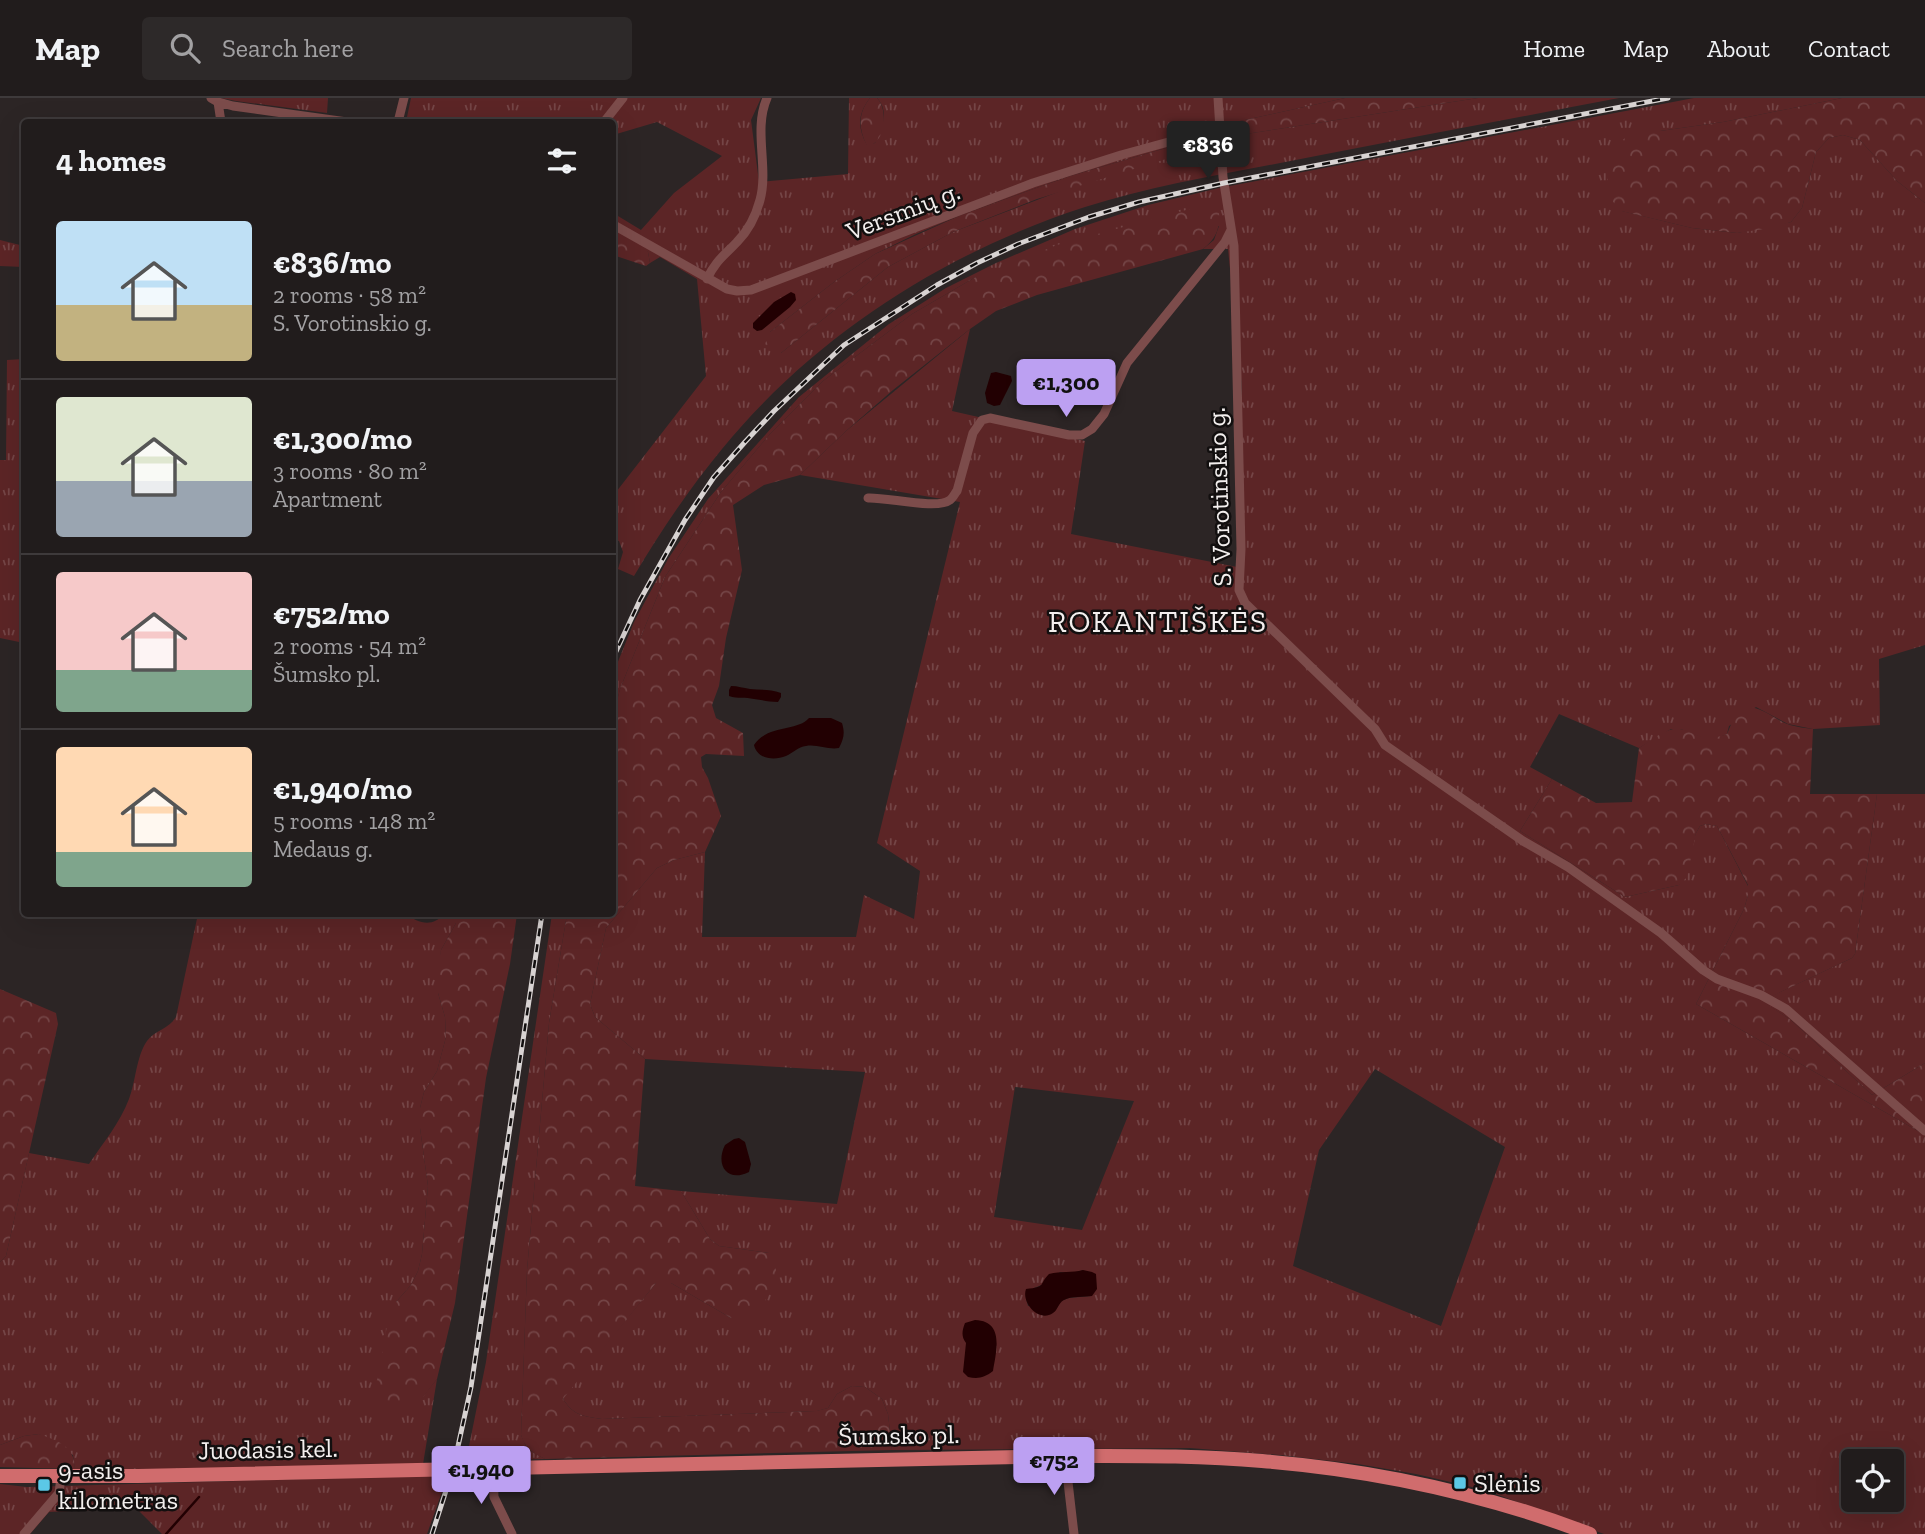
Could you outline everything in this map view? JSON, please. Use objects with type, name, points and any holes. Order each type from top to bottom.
[{"type":"main road","name":"Šumsko pl.","points":[[453,1469],[1065,1456],[1210,1457],[1316,1466],[1402,1481],[1459,1493],[1590,1534]]},
{"type":"main road","name":"Juodasis kel.","points":[[0,1476],[453,1469]]},
{"type":"street","points":[[399,119],[404,98]]},
{"type":"street","points":[[606,119],[624,98]]},
{"type":"street","points":[[707,279],[713,265],[746,231],[760,200],[761,124],[767,98]]},
{"type":"street","name":"S. Vorotinskio g.","points":[[1218,98],[1223,177],[1234,246],[1241,536],[1239,590],[1245,603],[1375,729],[1385,746],[1523,841],[1568,867],[1661,933],[1703,970],[1717,979],[1761,995],[1786,1009],[1925,1131]]},
{"type":"street","points":[[219,119],[214,100],[247,108],[325,119]]},
{"type":"street","name":"Versmių g.","points":[[616,226],[727,289],[751,290],[1033,183],[1121,155],[1220,130]]},
{"type":"street","points":[[868,498],[933,505],[952,499],[957,491],[973,433],[982,420],[990,418],[1069,435],[1082,435],[1092,429],[1104,414],[1127,363],[1225,242],[1232,229]]},
{"type":"street","points":[[1065,1456],[1074,1534]]},
{"type":"street","points":[[493,1469],[494,1497],[512,1534]]},
{"type":"street","points":[[24,1534],[59,1493],[61,1477]]},
{"type":"green space","points":[[221,98],[328,98],[327,113],[236,101]]},
{"type":"green space","points":[[411,98],[761,98],[751,120],[759,182],[848,174],[849,98],[870,98],[860,121],[867,145],[875,143],[884,120],[883,109],[877,98],[1345,98],[1231,123],[1233,136],[1478,98],[1619,98],[1172,184],[1085,207],[983,248],[886,302],[798,369],[759,408],[710,464],[675,511],[634,576],[618,569],[623,552],[616,540],[616,492],[706,376],[697,279],[660,257],[650,263],[648,252],[616,230],[616,215],[641,230],[674,193],[722,156],[657,122],[616,134],[616,119],[407,119]],"holes":[[[1197,139],[953,232],[888,267],[781,353],[770,332],[875,254],[961,215],[1070,176]]]},
{"type":"green space","points":[[870,98],[877,98],[881,103],[884,118],[878,140],[867,146],[861,121],[863,109]]},
{"type":"green space","points":[[1345,98],[1478,98],[1233,136],[1227,134],[1225,129],[1231,123]]},
{"type":"green space","points":[[1694,98],[1842,98],[1723,122],[1660,131],[1622,211],[1692,228],[1737,233],[1791,222],[1802,208],[1816,152],[1829,138],[1843,135],[1860,140],[1897,181],[1925,203],[1925,645],[1879,659],[1880,725],[1813,729],[1788,724],[1756,707],[1729,726],[1727,734],[1713,740],[1681,729],[1671,729],[1639,748],[1559,714],[1530,767],[1552,779],[1520,831],[1625,897],[1679,885],[1700,826],[1717,826],[1748,886],[1748,895],[1744,909],[1696,1004],[1925,1135],[1925,1534],[1604,1534],[1485,1490],[1358,1464],[1280,1455],[1190,1448],[892,1450],[888,1414],[882,1399],[865,1387],[852,1386],[837,1394],[828,1408],[817,1411],[602,1419],[580,1414],[571,1409],[563,1399],[656,1283],[671,1283],[731,1318],[769,1253],[719,1246],[710,1239],[681,1191],[837,1204],[865,1072],[645,1059],[595,1017],[590,1004],[606,928],[657,868],[674,860],[705,852],[702,937],[856,937],[864,895],[914,919],[920,871],[877,843],[960,502],[800,475],[846,431],[970,329],[952,411],[1085,441],[1071,534],[1242,568],[1242,387],[1228,249],[1203,249],[1214,240],[1219,226],[974,278],[912,314],[823,381],[770,434],[721,492],[665,577],[616,705],[616,667],[634,622],[668,559],[708,499],[799,397],[889,324],[946,288],[1075,229],[1148,205],[1219,188]],"holes":[[[1375,1069],[1505,1147],[1441,1326],[1293,1266],[1319,1150]],[[1015,1087],[1134,1101],[1082,1230],[994,1217]],[[1083,1270],[1092,1296],[1069,1298],[1061,1301],[1057,1308],[1028,1306],[1026,1299],[1034,1288],[1060,1272],[1074,1273]]]},
{"type":"green space","points":[[1842,98],[1925,98],[1925,203],[1897,181],[1860,140],[1843,135],[1829,138],[1816,152],[1802,208],[1791,222],[1771,228],[1737,233],[1692,228],[1621,211],[1608,196],[1608,173],[1613,148],[1625,138]]},
{"type":"green space","points":[[1201,139],[1200,145],[1192,151],[1037,199],[953,232],[888,267],[781,353],[771,352],[766,347],[770,332],[875,254],[961,215],[1070,176]]},
{"type":"green space","points":[[1212,208],[1219,212],[1218,229],[1203,249],[1037,295],[996,311],[893,390],[800,475],[764,485],[733,505],[742,570],[726,638],[719,686],[712,705],[716,718],[743,733],[744,756],[706,754],[701,757],[702,767],[721,816],[705,852],[674,860],[657,868],[616,916],[616,705],[665,577],[721,492],[770,434],[823,381],[912,314],[974,278],[1057,245],[1186,210]]},
{"type":"green space","points":[[616,230],[644,247],[650,263],[646,266],[616,256]]},
{"type":"green space","points":[[0,240],[21,245],[21,267],[0,266]]},
{"type":"green space","points":[[21,359],[21,642],[0,638],[0,460],[6,460],[7,360]]},
{"type":"green space","points":[[1746,707],[1763,711],[1790,725],[1813,729],[1810,794],[1877,794],[1855,954],[1852,958],[1762,1001],[1791,1020],[1872,1095],[1925,1063],[1925,1135],[1696,1004],[1744,909],[1748,895],[1748,885],[1717,826],[1700,826],[1696,833],[1687,877],[1679,885],[1625,897],[1520,831],[1552,779],[1596,803],[1632,802],[1639,748],[1673,729],[1686,730],[1709,738],[1727,734],[1735,715]]},
{"type":"green space","points":[[1877,794],[1925,794],[1925,1063],[1872,1095],[1791,1020],[1761,1001],[1852,958],[1855,954]]},
{"type":"green space","points":[[197,917],[412,917],[426,923],[441,917],[456,917],[456,923],[441,950],[438,993],[445,1017],[446,1037],[437,1071],[424,1092],[420,1108],[428,1186],[422,1254],[411,1285],[396,1302],[420,1400],[437,1379],[423,1464],[75,1469],[73,1455],[39,1434],[24,1436],[0,1445],[0,1262],[6,1256],[29,1153],[89,1164],[125,1108],[147,1041],[176,1017]]},
{"type":"green space","points":[[456,917],[517,917],[510,964],[486,1078],[455,1303],[437,1379],[420,1401],[397,1414],[382,1411],[377,1401],[376,1385],[389,1315],[411,1285],[422,1254],[428,1186],[420,1108],[424,1092],[437,1071],[446,1037],[445,1017],[438,993],[438,967],[441,950],[456,923]]},
{"type":"green space","points":[[552,917],[567,917],[549,1023],[527,1270],[521,1435],[527,1449],[545,1459],[466,1461],[486,1362]]},
{"type":"green space","points":[[567,917],[615,917],[606,928],[590,1004],[595,1017],[645,1059],[635,1186],[681,1191],[710,1239],[719,1246],[769,1253],[776,1262],[776,1278],[760,1311],[747,1319],[731,1318],[671,1283],[656,1283],[563,1399],[571,1409],[602,1419],[816,1411],[828,1408],[837,1394],[852,1386],[865,1387],[882,1399],[888,1414],[892,1450],[545,1459],[527,1447],[521,1435],[527,1270],[549,1023]]},
{"type":"green space","points":[[0,989],[56,1013],[58,1024],[6,1256],[0,1262]]},
{"type":"green space","points":[[39,1434],[59,1442],[69,1450],[75,1469],[0,1467],[0,1445],[24,1436]]},
{"type":"green space","points":[[448,1475],[427,1534],[162,1534],[136,1508],[49,1512],[30,1534],[0,1534],[0,1484],[27,1487]]},
{"type":"shaded area","points":[[791,292],[795,294],[796,300],[790,307],[762,330],[753,328],[753,323],[774,302]]},
{"type":"shaded area","points":[[991,373],[1011,376],[1012,381],[1000,405],[994,406],[987,403],[985,393]]},
{"type":"shaded area","points":[[731,686],[773,691],[781,693],[781,697],[778,702],[732,697],[729,696]]},
{"type":"shaded area","points":[[809,718],[831,718],[842,723],[844,736],[839,748],[806,746],[776,758],[762,756],[756,750],[754,745],[760,738]]},
{"type":"shaded area","points":[[739,1138],[745,1142],[751,1164],[749,1172],[741,1175],[729,1174],[722,1165],[722,1152],[725,1145]]},
{"type":"shaded area","points":[[1083,1270],[1096,1274],[1097,1289],[1092,1296],[1067,1299],[1060,1303],[1055,1312],[1048,1315],[1032,1310],[1026,1300],[1026,1289],[1040,1286],[1049,1274]]},
{"type":"shaded area","points":[[975,1320],[991,1326],[996,1339],[993,1371],[978,1378],[968,1377],[963,1372],[966,1343],[963,1329],[965,1323]]},
{"type":"waterway","points":[[166,1534],[199,1497]]},
{"type":"railway","points":[[616,651],[640,600],[685,520],[714,477],[745,442],[844,345],[937,285],[977,263],[1089,217],[1139,202],[1224,183],[1668,98]]},
{"type":"railway","points":[[432,1534],[453,1469],[471,1387],[542,917]]},
{"type":"place","name":"Slėnis","points":[[1460,1483]]},
{"type":"place","name":"9-asis kilometras","points":[[44,1485]]},
{"type":"district","name":"ROKANTIŠKĖS","points":[[1158,622]]}]
